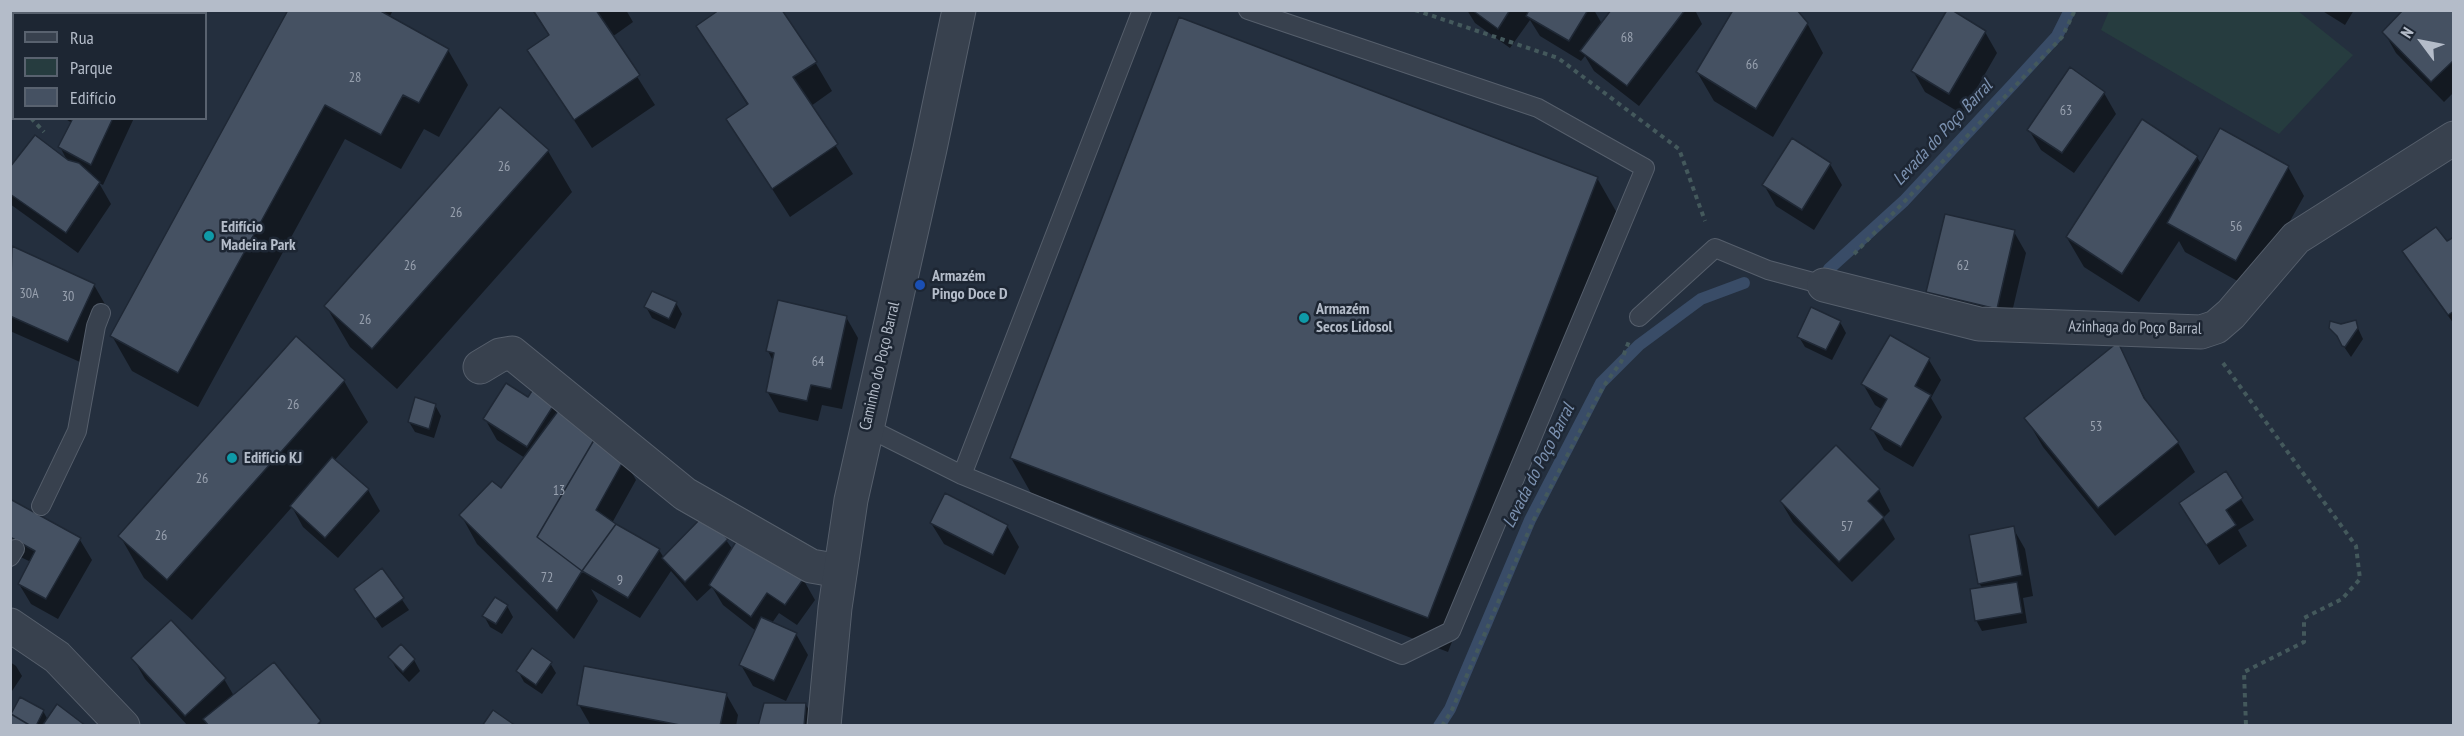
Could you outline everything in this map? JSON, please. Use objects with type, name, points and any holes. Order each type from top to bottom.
[{"type":"street","name":"Caminho do Poço Barral","points":[[824,726],[840,571],[851,500],[930,149],[958,10]]},
{"type":"street","name":"Azinhaga do Poço Barral","points":[[1824,285],[1979,324],[2201,332],[2217,327],[2231,314],[2296,238],[2454,138]]},
{"type":"street","points":[[480,367],[500,355],[512,353],[685,494],[811,566],[840,571]]},
{"type":"street","points":[[10,625],[57,657],[123,726]]},
{"type":"lane","points":[[962,475],[1142,10]]},
{"type":"lane","points":[[866,427],[962,475],[1402,655],[1451,631],[1645,168],[1538,108],[1248,10]]},
{"type":"lane","points":[[1639,317],[1715,248],[1768,270],[1824,285]]},
{"type":"lane","points":[[41,506],[77,431],[96,326],[101,313]]},
{"type":"path","points":[[1824,285],[1905,204],[2062,37],[2075,10]]},
{"type":"path","points":[[33,120],[44,132]]},
{"type":"path","points":[[1442,726],[1452,710],[1533,521],[1603,387],[1621,362],[1639,317]]},
{"type":"path","points":[[2201,332],[2356,546],[2360,579],[2342,599],[2304,618],[2304,642],[2244,672],[2246,726]]},
{"type":"green space","points":[[2109,11],[2298,11],[2353,55],[2279,134],[2101,30]]},
{"type":"building","name":"Edifício Madeira Park","points":[[288,10],[379,10],[449,49],[419,103],[403,95],[381,135],[325,105],[178,373],[110,336]]},
{"type":"building","points":[[533,10],[596,10],[640,75],[574,120],[527,50],[549,35]]},
{"type":"building","points":[[719,10],[782,10],[817,62],[793,77],[838,144],[772,189],[726,119],[748,104],[696,26]]},
{"type":"building","points":[[1472,10],[1510,10],[1498,29]]},
{"type":"building","points":[[1529,10],[1588,10],[1569,41],[1526,16]]},
{"type":"building","points":[[1611,10],[1685,10],[1627,86],[1580,51]]},
{"type":"building","points":[[1733,10],[1797,10],[1808,23],[1756,109],[1696,72]]},
{"type":"building","points":[[1947,10],[1952,10],[1986,31],[1949,94],[1911,71]]},
{"type":"building","points":[[2403,10],[2451,10],[2454,13],[2454,60],[2431,82],[2382,32]]},
{"type":"building","name":"Armazém Secos Lidosol","points":[[1179,17],[1598,177],[1428,618],[1010,458]]},
{"type":"building","points":[[2070,67],[2105,92],[2062,153],[2027,130]]},
{"type":"building","points":[[500,107],[549,150],[372,349],[324,306]]},
{"type":"building","points":[[2142,119],[2198,156],[2122,274],[2066,237]]},
{"type":"building","points":[[72,120],[112,120],[91,165],[58,147]]},
{"type":"building","points":[[2220,128],[2289,166],[2236,261],[2167,223]]},
{"type":"building","points":[[35,135],[68,160],[79,163],[100,182],[66,233],[10,194],[10,167]]},
{"type":"building","points":[[1792,138],[1831,163],[1802,210],[1762,185]]},
{"type":"building","points":[[1945,214],[2015,230],[1997,309],[1926,292]]},
{"type":"building","points":[[2436,227],[2447,241],[2454,237],[2454,311],[2448,315],[2402,251]]},
{"type":"building","points":[[12,246],[95,284],[68,342],[10,316]]},
{"type":"building","points":[[652,291],[677,302],[669,319],[644,307]]},
{"type":"building","points":[[778,300],[847,316],[831,389],[811,385],[807,401],[766,392],[774,353],[766,351]]},
{"type":"building","points":[[1811,307],[1841,321],[1826,350],[1797,337]]},
{"type":"building","points":[[2356,320],[2358,328],[2345,347],[2342,346],[2337,336],[2329,328],[2330,321],[2341,324]]},
{"type":"building","points":[[1890,335],[1930,358],[1915,386],[1931,395],[1901,447],[1870,429],[1887,399],[1861,384]]},
{"type":"building","name":"Edifício KJ","points":[[296,336],[345,380],[167,580],[118,536]]},
{"type":"building","points":[[2118,342],[2144,398],[2179,442],[2098,508],[2024,418]]},
{"type":"building","points":[[506,383],[528,397],[535,386],[557,400],[527,447],[483,419]]},
{"type":"building","points":[[415,397],[436,404],[429,429],[408,422]]},
{"type":"building","points":[[561,407],[594,440],[537,537],[582,571],[557,611],[459,515],[492,481],[501,488]]},
{"type":"building","points":[[594,440],[625,458],[596,510],[616,524],[582,571],[537,537]]},
{"type":"building","points":[[1836,445],[1880,489],[1868,501],[1884,517],[1839,562],[1780,501]]},
{"type":"building","points":[[332,457],[369,489],[325,538],[290,506]]},
{"type":"building","points":[[2226,471],[2243,498],[2226,510],[2236,525],[2206,545],[2179,503]]},
{"type":"building","points":[[945,493],[1008,525],[993,555],[930,523]]},
{"type":"building","points":[[10,499],[81,538],[46,599],[18,584],[35,551],[10,537]]},
{"type":"building","points":[[704,515],[728,539],[685,582],[662,558]]},
{"type":"building","points":[[616,524],[660,549],[628,598],[582,571]]},
{"type":"building","points":[[2014,526],[2022,575],[1978,584],[1969,535]]},
{"type":"building","points":[[737,540],[804,578],[785,605],[767,593],[751,617],[709,585]]},
{"type":"building","points":[[382,568],[404,598],[375,619],[354,589]]},
{"type":"building","points":[[2017,582],[2022,613],[1975,621],[1970,589]]},
{"type":"building","points":[[495,597],[508,605],[496,624],[482,616]]},
{"type":"building","points":[[761,617],[797,633],[774,681],[739,665]]},
{"type":"building","points":[[171,620],[226,678],[185,716],[131,658]]},
{"type":"building","points":[[401,644],[415,659],[403,672],[388,657]]},
{"type":"building","points":[[532,648],[552,662],[536,685],[516,671]]},
{"type":"building","points":[[274,662],[321,721],[316,726],[209,726],[203,719]]},
{"type":"building","points":[[584,666],[727,693],[720,726],[685,726],[577,705]]},
{"type":"building","points":[[20,697],[44,710],[36,726],[31,726],[11,714]]},
{"type":"building","points":[[764,703],[806,703],[804,726],[758,726]]},
{"type":"building","points":[[57,704],[86,726],[42,726]]},
{"type":"building","points":[[493,710],[516,726],[482,726]]},
{"type":"building","points":[[11,714],[31,726],[10,726]]},
{"type":"waterway","name":"Levada do Poço Barral","points":[[1829,269],[1904,201],[2014,83],[2057,36],[2070,10]]},
{"type":"waterway","name":"Levada do Poço Barral","points":[[1439,726],[1450,709],[1530,520],[1601,383],[1639,345],[1701,299],[1744,283]]},
{"type":"place","name":"Edifício Madeira Park","points":[[209,236]]},
{"type":"place","name":"Armazém Pingo Doce D","points":[[920,285]]},
{"type":"place","name":"Armazém Secos Lidosol","points":[[1304,318]]},
{"type":"place","name":"Edifício KJ","points":[[232,458]]}]
